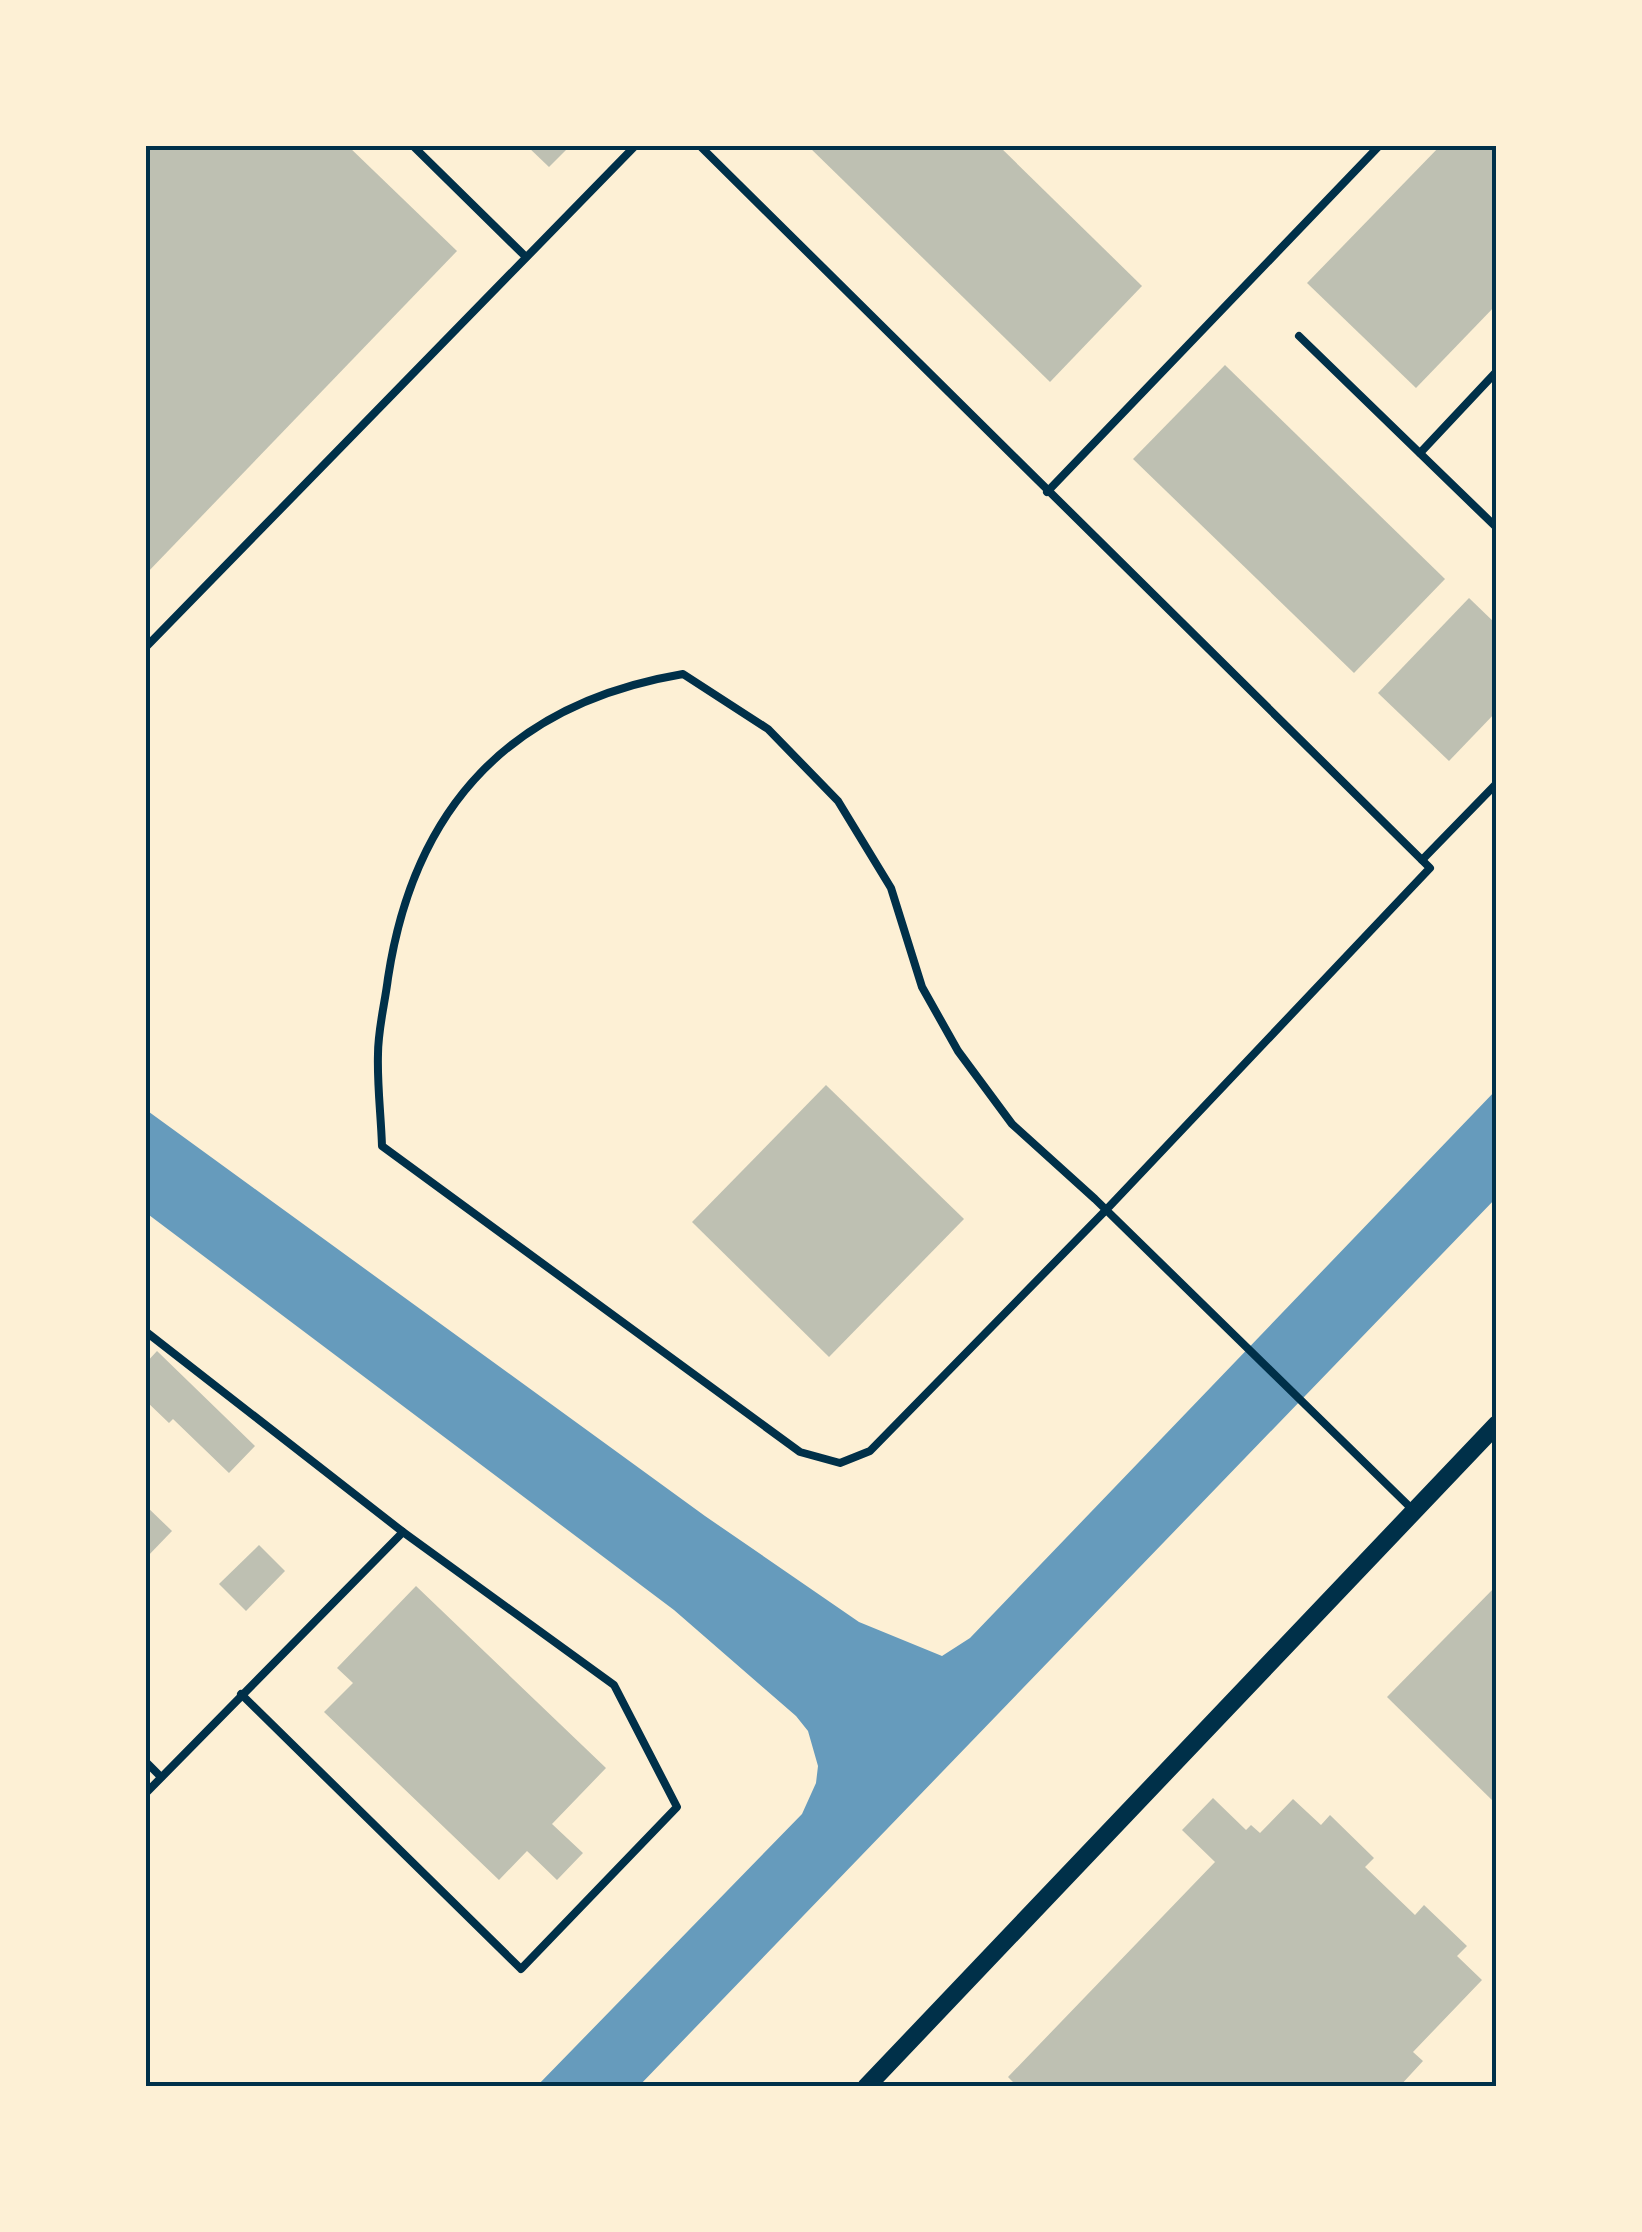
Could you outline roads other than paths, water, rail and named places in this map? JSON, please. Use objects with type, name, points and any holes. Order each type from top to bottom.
[{"type":"street","points":[[866,2087],[1497,1424]]},
{"type":"lane","points":[[412,145],[526,257]]},
{"type":"lane","points":[[145,648],[636,145]]},
{"type":"lane","points":[[699,145],[1430,868],[1106,1210],[870,1451],[840,1463],[800,1452],[382,1146],[378,1050],[391,961],[409,886],[434,831],[492,760],[538,726],[600,693],[683,674],[768,729],[838,802],[890,888],[922,986],[958,1051],[1012,1124],[1106,1210],[1414,1511]]},
{"type":"lane","points":[[1047,492],[1380,145]]},
{"type":"lane","points":[[1299,336],[1497,528]]},
{"type":"lane","points":[[1420,453],[1497,371]]},
{"type":"lane","points":[[1422,860],[1497,783]]},
{"type":"lane","points":[[145,1331],[403,1532],[614,1685],[677,1807],[521,1969],[241,1694]]},
{"type":"lane","points":[[145,1794],[403,1532]]},
{"type":"lane","points":[[145,1761],[162,1777]]},
{"type":"water","points":[[1497,1089],[1497,1197],[638,2087],[536,2087],[802,1814],[816,1783],[818,1766],[808,1731],[796,1716],[674,1610],[145,1212],[145,1109],[705,1516],[859,1622],[942,1656],[970,1638]]}]
